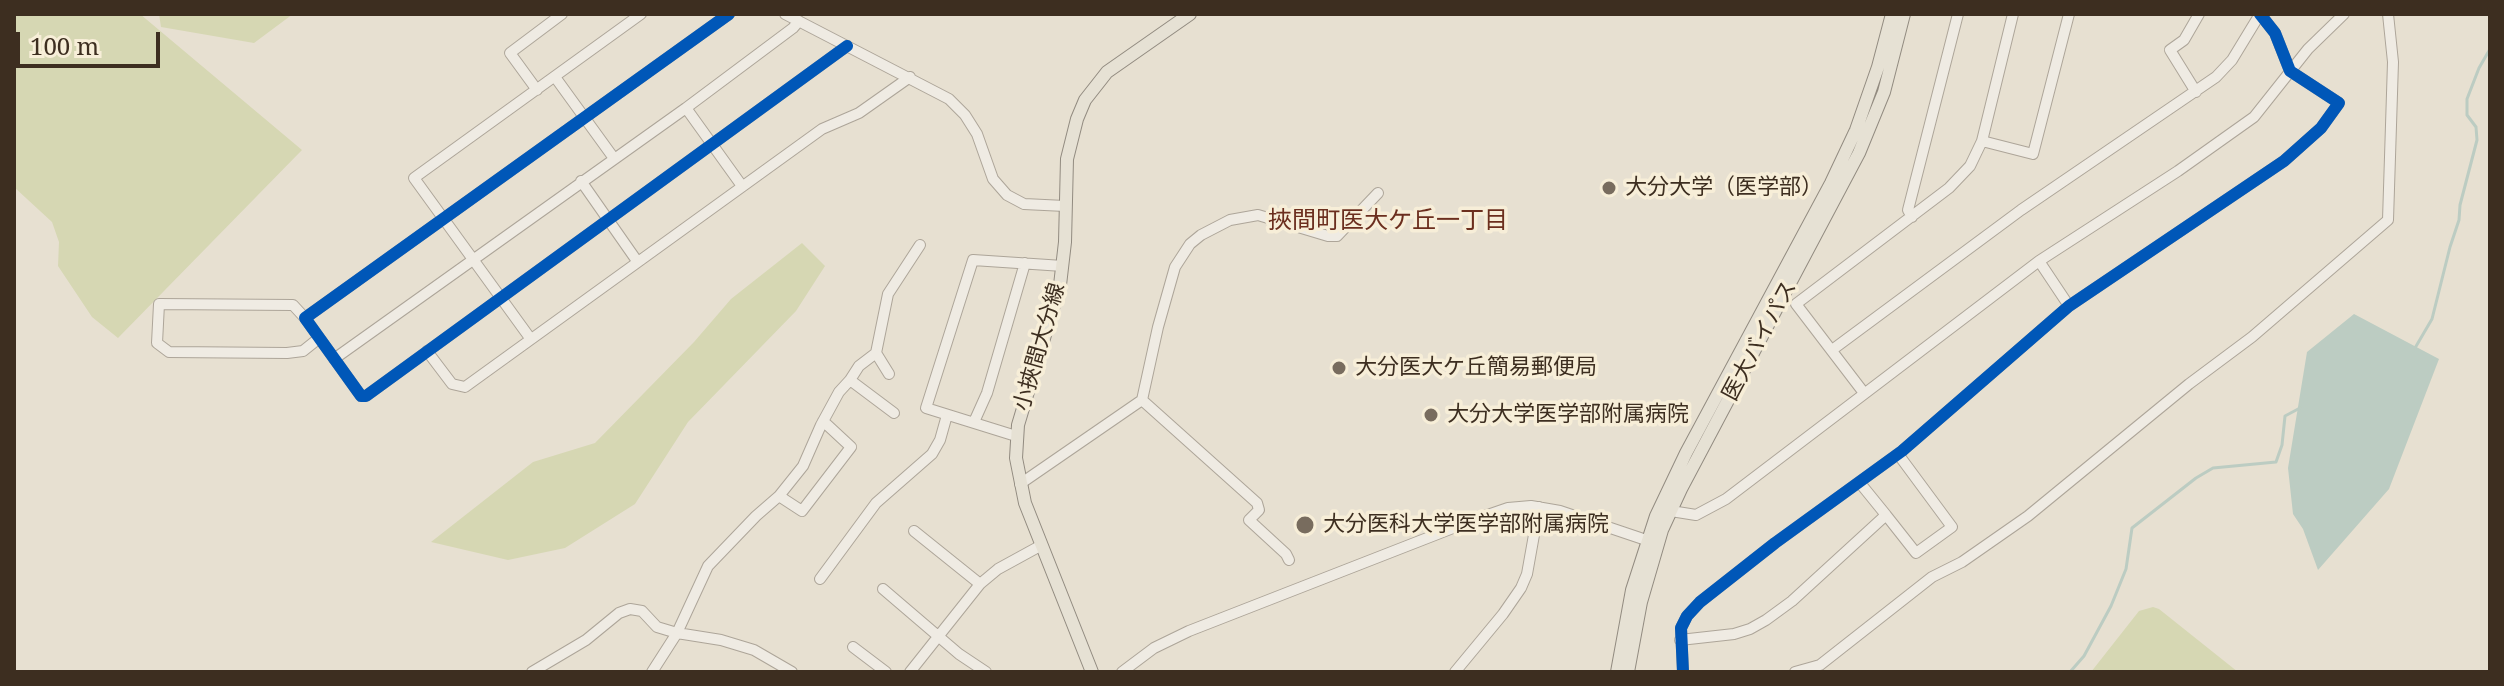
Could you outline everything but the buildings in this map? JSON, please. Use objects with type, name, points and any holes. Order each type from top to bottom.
[{"type":"main road","name":"小挾間大分線","points":[[1092,672],[1040,546],[1020,484],[1016,436],[1021,409],[1055,307],[1063,266],[1069,146],[1085,100],[1107,72],[1190,14]]},
{"type":"main road","name":"医大バイパス","points":[[1617,672],[1629,604],[1674,477],[1851,140],[1872,89],[1892,14]]},
{"type":"main road","name":"医大バイパス","points":[[1628,672],[1652,542],[1863,144],[1884,92],[1904,14]]},
{"type":"street","points":[[537,90],[510,53],[562,14]]},
{"type":"street","points":[[530,338],[414,178],[641,14]]},
{"type":"street","points":[[305,318],[729,14]]},
{"type":"street","points":[[785,14],[949,99],[965,115],[977,134],[993,179],[1007,195],[1024,204],[1065,206]]},
{"type":"street","points":[[1912,217],[1908,210],[1958,14]]},
{"type":"street","points":[[1864,393],[1796,304],[1963,176],[1982,141],[2013,14]]},
{"type":"street","points":[[1982,141],[2033,154],[2069,14]]},
{"type":"street","points":[[2196,92],[2170,50],[2184,40],[2199,14]]},
{"type":"street","points":[[1683,672],[1681,628],[1700,602],[1898,454],[2069,306],[2284,161],[2321,128],[2339,103],[2290,71],[2275,33],[2260,14],[2232,60],[2196,92],[2021,210],[1832,350]]},
{"type":"street","points":[[1671,511],[1690,515],[1707,511],[1726,499],[2039,261],[2178,171],[2254,117],[2308,49],[2344,14]]},
{"type":"street","points":[[1795,672],[1821,668],[1932,577],[1962,562],[2028,516],[2189,384],[2252,337],[2388,220],[2393,62],[2388,14]]},
{"type":"street","points":[[334,359],[613,157],[686,108],[799,21]]},
{"type":"street","points":[[318,339],[303,351],[287,353],[169,352],[157,343],[159,304],[293,305],[361,396],[366,396],[847,46]]},
{"type":"street","points":[[555,77],[613,157]]},
{"type":"street","points":[[427,351],[452,384],[465,387],[822,129],[859,113],[910,77]]},
{"type":"street","points":[[686,108],[742,186]]},
{"type":"street","points":[[581,181],[637,261]]},
{"type":"street","points":[[1289,560],[1249,520],[1259,510],[1257,503],[1142,400],[1141,394],[1175,267],[1190,244],[1230,220],[1258,215],[1337,236],[1378,193]]},
{"type":"street","points":[[652,672],[677,633],[708,566],[779,496],[803,466],[839,392],[859,366],[876,353],[888,294],[920,245]]},
{"type":"street","points":[[1016,436],[926,408],[973,260],[1063,266]]},
{"type":"street","points":[[2039,261],[2069,306]]},
{"type":"street","points":[[974,422],[987,393],[1025,263]]},
{"type":"street","points":[[876,353],[889,374]]},
{"type":"street","points":[[850,380],[894,413]]},
{"type":"street","points":[[1020,484],[1142,400]]},
{"type":"street","points":[[820,579],[876,503],[932,454],[940,440],[947,415]]},
{"type":"street","points":[[779,496],[802,511],[851,447],[823,421]]},
{"type":"street","points":[[1860,483],[1916,553],[1952,527],[1898,454]]},
{"type":"street","points":[[1122,672],[1154,648],[1208,623],[1493,512],[1539,507],[1580,516],[1652,542]]},
{"type":"street","points":[[1455,672],[1521,588],[1527,574],[1539,507]]},
{"type":"street","points":[[1680,640],[1734,634],[1766,620],[1792,601],[1886,515]]},
{"type":"street","points":[[914,531],[980,584]]},
{"type":"street","points":[[910,672],[980,584],[998,569],[1040,546]]},
{"type":"street","points":[[883,589],[959,654],[986,672]]},
{"type":"street","points":[[532,672],[586,640],[619,613],[630,609],[642,611],[657,627],[754,650],[792,672]]},
{"type":"street","points":[[853,647],[886,672]]},
{"type":"green space","points":[[14,14],[140,14],[302,150],[118,338],[92,317],[58,266],[59,242],[52,222],[14,187]]},
{"type":"green space","points":[[159,14],[293,14],[254,43],[161,27]]},
{"type":"green space","points":[[802,243],[825,266],[796,311],[688,422],[635,504],[565,548],[508,560],[431,542],[533,462],[595,443],[694,342],[731,299]]},
{"type":"green space","points":[[2153,607],[2238,672],[2091,672],[2139,611]]},
{"type":"shaded area","points":[[2354,314],[2439,359],[2389,489],[2318,570],[2303,529],[2293,514],[2288,468],[2307,352]]},
{"type":"waterway","points":[[2415,348],[2432,319],[2459,220],[2477,140],[2476,127],[2467,115],[2467,99],[2490,49]]},
{"type":"waterway","points":[[2070,672],[2084,656],[2111,606],[2126,569],[2132,528],[2213,468],[2276,462],[2282,445],[2285,416],[2300,408]]},
{"type":"cycle path","points":[[729,14],[305,318],[361,396],[366,396],[847,46]]},
{"type":"cycle path","points":[[1683,672],[1681,628],[1700,602],[1902,451],[2069,306],[2284,161],[2321,128],[2339,103],[2290,71],[2275,33],[2260,14]]},
{"type":"place","name":"大分大学（医学部）","points":[[1609,188]]},
{"type":"place","name":"大分医大ケ丘簡易郵便局","points":[[1339,368]]},
{"type":"place","name":"大分大学医学部附属病院","points":[[1431,415]]},
{"type":"place","name":"大分医科大学医学部附属病院","points":[[1305,525]]},
{"type":"district","name":"挾間町医大ケ丘一丁目","points":[[1388,221]]}]
